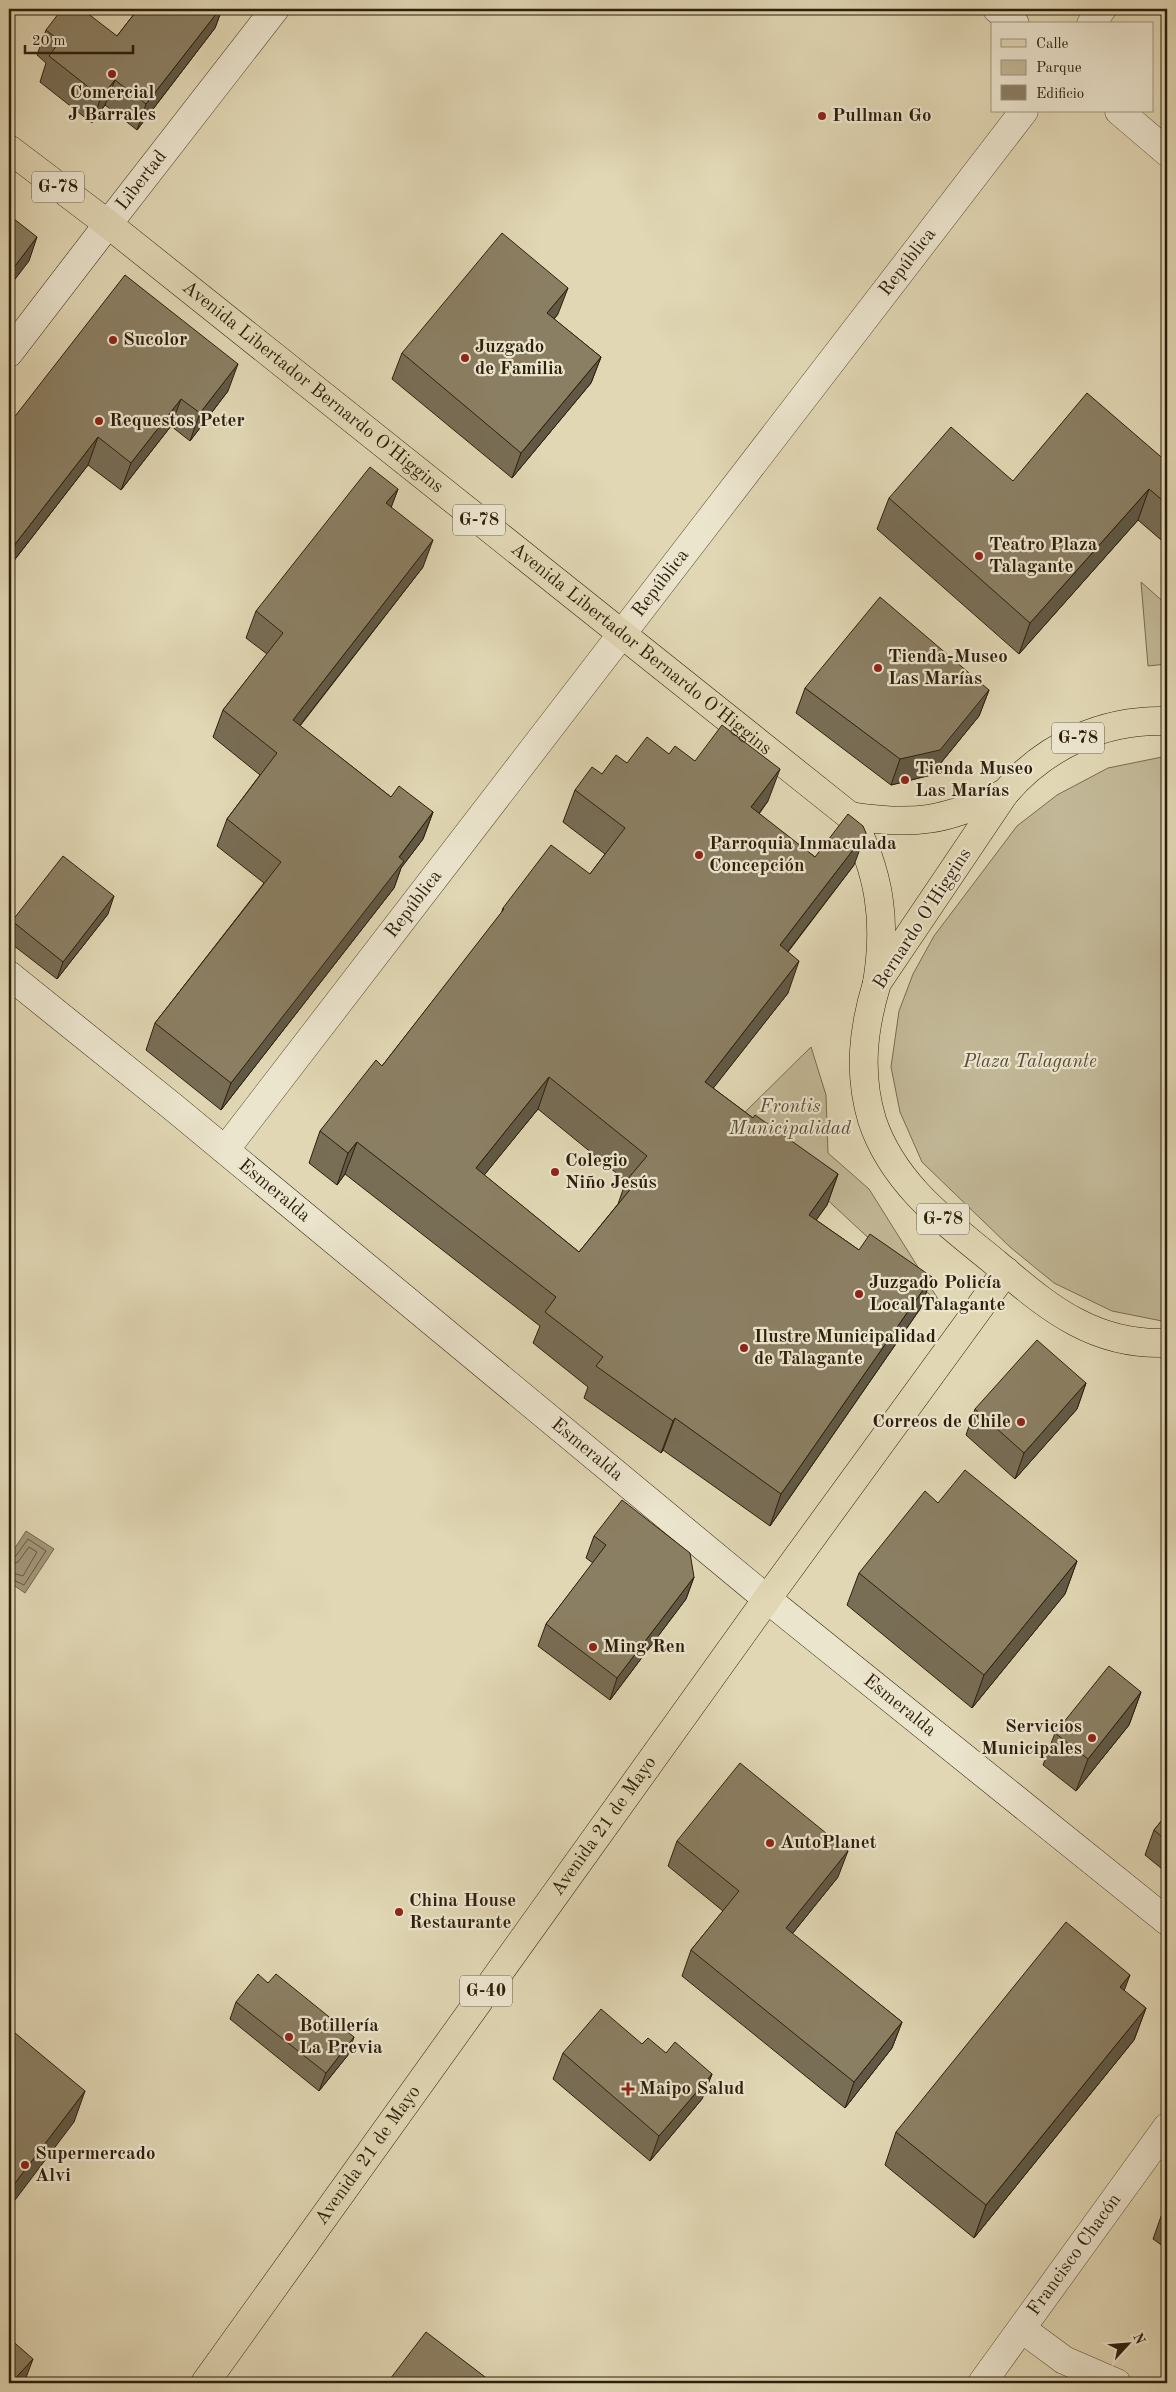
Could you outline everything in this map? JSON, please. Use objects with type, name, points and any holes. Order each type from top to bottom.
[{"type":"main road","name":"Avenida Libertador Bernardo O'Higgins","points":[[9,149],[108,224],[850,816],[862,838],[878,885],[882,918],[882,950],[877,983]]},
{"type":"main road","name":"Bernardo O'Higgins","points":[[1167,721],[1123,724],[1096,731],[1069,742],[1030,766],[1005,793],[877,983],[868,1012],[863,1071],[866,1096],[882,1145],[894,1167],[915,1193],[940,1217],[1053,1308],[1076,1322],[1122,1339],[1167,1343]]},
{"type":"main road","name":"Avenida Libertador Bernardo O'Higgins","points":[[850,816],[886,822],[922,821],[955,814],[1005,793]]},
{"type":"main road","name":"Avenida 21 de Mayo","points":[[206,2383],[767,1599],[1006,1271]]},
{"type":"street","name":"Libertad","points":[[9,353],[275,9]]},
{"type":"street","points":[[997,9],[1013,22]]},
{"type":"street","points":[[1092,22],[1102,9]]},
{"type":"street","name":"República","points":[[225,1150],[1023,112]]},
{"type":"street","points":[[1120,112],[1167,152]]},
{"type":"street","name":"Esmeralda","points":[[9,976],[225,1150],[767,1599],[1167,1921]]},
{"type":"street","name":"Francisco Chacón","points":[[982,2383],[1167,2127]]},
{"type":"street","points":[[1022,2329],[1064,2360],[1117,2383]]},
{"type":"green space","points":[[1141,582],[1167,605],[1167,664],[1148,666]]},
{"type":"green space","name":"Plaza Talagante","points":[[1167,756],[1167,1322],[1112,1311],[1054,1283],[1010,1247],[922,1162],[900,1112],[891,1067],[899,1011],[913,974],[934,936],[1017,826],[1057,795],[1108,768]]},
{"type":"green space","name":"Frontis Municipalidad","points":[[811,1047],[826,1095],[828,1153],[869,1189],[943,1307],[739,1118]]},
{"type":"water","points":[[26,1531],[54,1549],[25,1593],[9,1582],[9,1557]]},
{"type":"building","name":"Comercial J Barrales","points":[[62,9],[82,9],[117,36],[138,9],[220,9],[146,104],[115,80],[101,97],[49,56],[60,41],[46,30]]},
{"type":"building","points":[[9,215],[37,237],[9,274]]},
{"type":"building","points":[[502,233],[568,288],[547,313],[601,357],[521,453],[402,353]]},
{"type":"building","points":[[125,275],[238,364],[200,413],[181,399],[131,463],[98,437],[16,543],[9,538],[9,424]]},
{"type":"building","points":[[1087,393],[1167,462],[1167,504],[1149,489],[1030,623],[889,498],[951,427],[1013,481]]},
{"type":"building","points":[[370,467],[398,489],[386,503],[433,540],[293,720],[391,797],[399,786],[433,812],[399,857],[404,861],[231,1083],[155,1023],[281,862],[227,819],[277,753],[223,710],[283,633],[256,611]]},
{"type":"building","name":"Tienda-Museo Las Marías","points":[[880,597],[989,690],[940,750],[900,759],[805,688]]},
{"type":"building","points":[[722,725],[780,769],[751,807],[815,857],[848,814],[863,826],[866,833],[780,945],[799,961],[705,1082],[753,1118],[755,1115],[838,1174],[809,1215],[859,1250],[870,1234],[932,1277],[781,1494],[675,1418],[673,1421],[596,1366],[603,1357],[545,1312],[556,1297],[357,1142],[348,1153],[320,1131],[376,1060],[382,1066],[504,909],[551,845],[590,874],[625,828],[575,790],[592,767],[602,774],[616,755],[627,763],[647,737],[669,754],[675,746],[695,761]],"holes":[[[549,1077],[647,1156],[626,1181],[633,1186],[579,1252],[476,1168]]]},
{"type":"building","points":[[63,856],[114,896],[63,962],[12,921]]},
{"type":"building","name":"Correos de Chile","points":[[1037,1340],[1086,1383],[1024,1453],[975,1409]]},
{"type":"building","points":[[965,1470],[1077,1561],[984,1675],[859,1573],[925,1491],[938,1503]]},
{"type":"building","points":[[622,1500],[690,1553],[694,1577],[617,1678],[546,1624],[606,1545],[594,1536]]},
{"type":"building","points":[[1109,1666],[1141,1692],[1088,1759],[1055,1733]]},
{"type":"building","points":[[740,1763],[848,1851],[786,1928],[902,2022],[854,2082],[691,1950],[739,1891],[677,1841]]},
{"type":"building","points":[[1167,1814],[1167,1841],[1154,1830]]},
{"type":"building","points":[[1066,1922],[1130,1975],[1120,1987],[1146,2008],[986,2205],[896,2132]]},
{"type":"building","points":[[258,1974],[268,1983],[276,1974],[354,2037],[326,2073],[236,2002]]},
{"type":"building","points":[[601,2009],[642,2044],[648,2038],[666,2053],[675,2042],[712,2074],[659,2136],[563,2053]]},
{"type":"building","points":[[9,2028],[85,2091],[9,2191]]},
{"type":"building","points":[[426,2332],[493,2383],[387,2383]]},
{"type":"building","points":[[9,2338],[33,2359],[11,2383],[9,2383]]},
{"type":"place","name":"Comercial J Barrales","points":[[112,74]]},
{"type":"place","name":"Pullman Go","points":[[822,116]]},
{"type":"place","name":"Sucolor","points":[[113,340]]},
{"type":"place","name":"Juzgado de Familia","points":[[465,358]]},
{"type":"place","name":"Requestos Peter","points":[[99,421]]},
{"type":"place","name":"Teatro Plaza Talagante","points":[[979,556]]},
{"type":"place","name":"Tienda-Museo Las Marías","points":[[878,668]]},
{"type":"place","name":"Tienda Museo Las Marías","points":[[905,780]]},
{"type":"place","name":"Parroquia Inmaculada Concepción","points":[[699,855]]},
{"type":"place","name":"Colegio Niño Jesús","points":[[555,1172]]},
{"type":"place","name":"Juzgado Policía Local Talagante","points":[[859,1294]]},
{"type":"place","name":"Ilustre Municipalidad de Talagante","points":[[744,1348]]},
{"type":"place","name":"Correos de Chile","points":[[1021,1422]]},
{"type":"place","name":"Ming Ren","points":[[593,1647]]},
{"type":"place","name":"Servicios Municipales","points":[[1092,1738]]},
{"type":"place","name":"AutoPlanet","points":[[770,1843]]},
{"type":"place","name":"China House Restaurante","points":[[399,1912]]},
{"type":"place","name":"Botillería La Previa","points":[[289,2037]]},
{"type":"place","name":"Maipo Salud","points":[[628,2089]]},
{"type":"place","name":"Supermercado Alvi","points":[[25,2165]]}]
